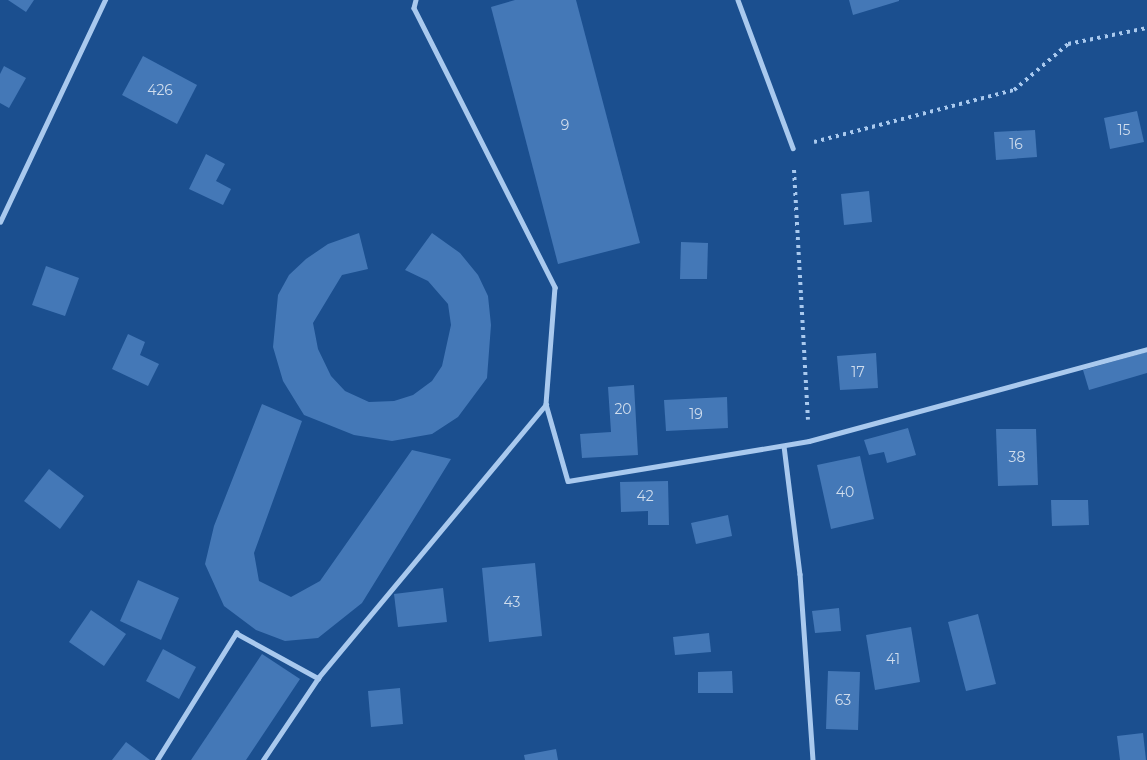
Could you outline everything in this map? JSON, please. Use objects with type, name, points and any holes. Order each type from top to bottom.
[{"type":"lane","points":[[0,222],[105,0]]},
{"type":"lane","points":[[416,0],[414,8],[555,287],[546,404],[568,481],[809,441],[1147,349]]},
{"type":"lane","points":[[738,0],[793,148]]},
{"type":"lane","points":[[264,760],[318,678],[546,404]]},
{"type":"lane","points":[[784,446],[800,574],[813,760]]},
{"type":"lane","points":[[157,760],[236,633],[318,678]]},
{"type":"path","points":[[809,441],[793,148],[1014,90],[1068,44],[1147,28]]},
{"type":"building","points":[[8,0],[34,0],[26,12]]},
{"type":"building","points":[[515,0],[576,0],[640,243],[558,264],[491,7]]},
{"type":"building","points":[[849,0],[899,0],[899,1],[853,15]]},
{"type":"building","points":[[143,56],[197,85],[177,124],[122,95]]},
{"type":"building","points":[[4,66],[26,78],[9,108],[0,103],[0,74]]},
{"type":"building","points":[[1137,111],[1144,142],[1110,149],[1104,118]]},
{"type":"building","points":[[1035,130],[1037,157],[996,160],[994,132]]},
{"type":"building","points":[[206,154],[225,164],[216,181],[231,189],[223,205],[189,189]]},
{"type":"building","points":[[869,191],[872,222],[844,225],[841,194]]},
{"type":"building","points":[[359,233],[368,269],[342,275],[313,323],[318,349],[331,376],[345,391],[369,402],[394,401],[413,395],[432,381],[442,366],[451,325],[448,304],[428,281],[405,270],[432,233],[460,253],[478,275],[488,296],[491,325],[487,378],[458,417],[432,434],[392,441],[354,435],[304,415],[283,381],[273,347],[278,295],[289,275],[306,259],[328,244]]},
{"type":"building","points":[[681,242],[708,243],[707,279],[680,279]]},
{"type":"building","points":[[46,266],[79,278],[65,316],[32,305]]},
{"type":"building","points":[[128,334],[145,342],[140,355],[159,364],[148,386],[112,369]]},
{"type":"building","points":[[1147,352],[1147,373],[1089,390],[1083,370]]},
{"type":"building","points":[[876,353],[878,388],[840,390],[837,356]]},
{"type":"building","points":[[634,385],[638,455],[582,458],[580,434],[611,432],[608,387]]},
{"type":"building","points":[[727,397],[728,428],[666,431],[664,400]]},
{"type":"building","points":[[262,404],[302,421],[254,553],[259,581],[291,597],[320,581],[412,450],[451,459],[362,603],[318,638],[285,641],[256,630],[224,606],[205,564],[214,526]]},
{"type":"building","points":[[908,428],[916,455],[887,463],[884,452],[869,455],[864,440]]},
{"type":"building","points":[[996,429],[1036,429],[1038,485],[998,486]]},
{"type":"building","points":[[860,456],[874,519],[831,529],[817,465]]},
{"type":"building","points":[[49,469],[84,496],[60,529],[24,501]]},
{"type":"building","points":[[668,481],[669,525],[648,525],[648,511],[621,512],[620,482]]},
{"type":"building","points":[[1051,500],[1088,500],[1089,525],[1052,526]]},
{"type":"building","points":[[728,515],[732,536],[696,544],[691,523]]},
{"type":"building","points":[[535,563],[542,636],[489,642],[482,568]]},
{"type":"building","points":[[138,580],[179,598],[161,640],[120,621]]},
{"type":"building","points":[[443,588],[447,622],[398,627],[394,594]]},
{"type":"building","points":[[839,608],[841,631],[815,633],[812,611]]},
{"type":"building","points":[[91,610],[126,634],[104,666],[69,642]]},
{"type":"building","points":[[978,614],[996,684],[966,691],[948,622]]},
{"type":"building","points":[[911,627],[920,682],[875,690],[866,635]]},
{"type":"building","points":[[709,633],[711,652],[675,655],[673,637]]},
{"type":"building","points":[[163,649],[196,667],[179,699],[146,681]]},
{"type":"building","points":[[262,654],[300,679],[246,760],[191,760]]},
{"type":"building","points":[[732,671],[733,693],[698,693],[698,672]]},
{"type":"building","points":[[828,671],[860,672],[858,730],[826,729]]},
{"type":"building","points":[[400,688],[403,724],[371,727],[368,691]]},
{"type":"building","points":[[1143,733],[1146,760],[1120,760],[1117,736]]},
{"type":"building","points":[[126,742],[150,760],[112,760]]},
{"type":"building","points":[[556,749],[558,760],[525,760],[524,755]]}]
